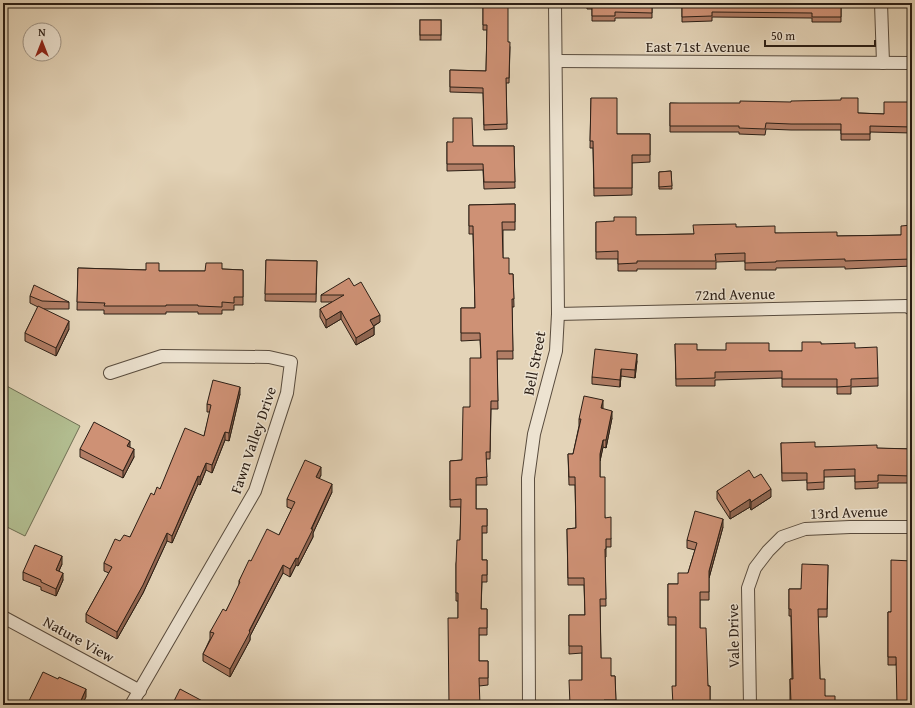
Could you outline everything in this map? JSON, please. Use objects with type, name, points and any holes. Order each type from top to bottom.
[{"type":"street","name":"Bell Street","points":[[528,705],[528,478],[534,434],[556,351],[558,314],[557,61],[555,3]]},
{"type":"street","points":[[881,3],[882,63]]},
{"type":"street","name":"East 71st Avenue","points":[[557,61],[912,64]]},
{"type":"street","name":"72nd Avenue","points":[[558,314],[906,306],[912,309]]},
{"type":"street","name":"Fawn Valley Drive","points":[[110,372],[162,356],[269,357],[291,362],[287,393],[255,491],[131,705]]},
{"type":"street","name":"13rd Avenue","points":[[755,568],[768,550],[782,537],[805,528],[912,527]]},
{"type":"street","name":"Vale Drive","points":[[750,705],[748,588],[755,568]]},
{"type":"street","name":"Nature View","points":[[3,616],[140,691]]},
{"type":"green space","points":[[3,384],[80,426],[25,536],[3,525]]},
{"type":"building","points":[[483,3],[508,3],[508,42],[510,42],[509,78],[506,78],[507,124],[484,125],[483,88],[450,87],[450,70],[486,71],[487,25],[483,25]]},
{"type":"building","points":[[587,3],[652,3],[652,13],[615,12],[615,16],[592,16],[592,4]]},
{"type":"building","points":[[682,3],[841,3],[841,17],[812,17],[812,13],[712,12],[712,16],[682,17]]},
{"type":"building","points":[[420,20],[441,20],[441,35],[420,35]]},
{"type":"building","points":[[591,98],[617,98],[617,134],[650,134],[650,155],[632,155],[632,188],[594,188],[593,141],[590,141]]},
{"type":"building","points":[[841,98],[858,98],[858,113],[884,114],[884,102],[912,102],[912,127],[870,126],[870,134],[841,134],[841,124],[766,123],[765,129],[739,128],[739,126],[670,126],[670,103],[740,103],[740,101],[791,102],[841,100]]},
{"type":"building","points":[[453,118],[472,118],[473,146],[514,146],[515,182],[484,182],[483,164],[447,164],[447,142],[453,142]]},
{"type":"building","points":[[671,171],[672,186],[659,187],[659,172]]},
{"type":"building","points":[[515,204],[515,222],[502,222],[503,258],[509,258],[509,274],[513,274],[513,351],[497,351],[498,401],[491,401],[490,452],[486,452],[487,477],[476,478],[476,509],[487,509],[487,526],[482,526],[482,560],[487,560],[487,575],[482,575],[481,609],[487,609],[487,628],[479,628],[479,661],[488,661],[488,678],[479,678],[480,705],[449,705],[448,618],[458,618],[456,564],[457,540],[460,540],[461,499],[450,500],[450,461],[462,460],[463,407],[470,407],[470,358],[481,358],[480,333],[461,333],[461,308],[475,308],[473,226],[469,226],[469,205]]},
{"type":"building","points":[[614,217],[636,217],[636,235],[694,234],[693,225],[736,224],[736,227],[775,226],[775,233],[837,232],[837,236],[901,235],[901,226],[912,225],[912,259],[845,261],[845,259],[745,263],[745,253],[715,254],[716,261],[637,261],[637,263],[618,264],[618,251],[596,252],[596,222],[614,221]]},
{"type":"building","points":[[266,260],[317,261],[316,294],[265,294]]},
{"type":"building","points":[[146,263],[159,263],[159,271],[205,271],[206,263],[222,263],[222,269],[243,270],[243,297],[234,297],[234,303],[222,302],[222,307],[198,305],[104,306],[105,303],[77,302],[78,268],[146,270]]},
{"type":"building","points":[[349,278],[354,286],[361,282],[380,315],[370,320],[374,327],[356,338],[341,311],[326,320],[320,309],[344,295],[321,295]]},
{"type":"building","points":[[34,285],[69,302],[42,301],[30,296]]},
{"type":"building","points":[[38,306],[69,321],[56,348],[25,333]]},
{"type":"building","points":[[802,342],[821,342],[821,344],[855,343],[855,348],[877,347],[878,378],[851,379],[851,386],[837,387],[837,379],[782,379],[782,371],[715,372],[715,378],[676,379],[675,344],[697,344],[697,350],[726,350],[726,343],[769,343],[769,351],[802,351]]},
{"type":"building","points":[[595,349],[637,354],[635,370],[621,369],[620,380],[592,377]]},
{"type":"building","points":[[213,380],[240,387],[229,433],[225,432],[212,465],[206,463],[200,477],[198,476],[172,536],[167,533],[143,585],[117,632],[86,614],[112,567],[104,563],[115,539],[120,541],[124,535],[130,537],[151,493],[154,495],[157,487],[160,489],[185,428],[204,436],[211,405],[207,404]]},
{"type":"building","points":[[584,396],[603,400],[601,408],[612,411],[606,440],[603,440],[600,454],[600,477],[605,477],[605,518],[611,517],[611,539],[606,539],[605,549],[606,599],[600,599],[601,658],[611,658],[611,676],[615,676],[616,700],[604,700],[604,705],[570,705],[569,680],[582,680],[582,646],[569,646],[569,615],[585,615],[584,578],[568,578],[567,529],[576,528],[575,477],[569,477],[568,454],[573,454],[581,419],[579,419]]},
{"type":"building","points":[[94,422],[130,441],[127,446],[134,449],[123,471],[80,449]]},
{"type":"building","points":[[815,442],[815,447],[877,445],[877,448],[912,449],[912,476],[878,475],[878,481],[855,482],[855,469],[824,470],[824,482],[807,483],[807,473],[782,473],[781,443]]},
{"type":"building","points":[[305,460],[321,467],[316,477],[332,484],[311,529],[313,529],[298,559],[296,558],[290,569],[283,565],[230,669],[203,654],[214,633],[210,632],[223,609],[226,611],[249,560],[251,561],[267,529],[279,535],[295,502],[287,499]]},
{"type":"building","points":[[749,470],[754,478],[761,474],[771,489],[751,502],[750,499],[730,512],[717,491]]},
{"type":"building","points":[[695,511],[723,519],[709,571],[709,592],[700,592],[700,628],[706,628],[710,704],[673,705],[672,686],[676,686],[676,617],[668,617],[668,584],[678,584],[678,573],[688,573],[697,543],[687,540]]},
{"type":"building","points":[[35,545],[62,556],[56,570],[63,573],[56,589],[23,572]]},
{"type":"building","points":[[891,560],[912,561],[912,705],[897,705],[896,657],[888,657],[888,612],[891,612]]},
{"type":"building","points":[[802,564],[828,565],[827,609],[818,609],[820,679],[825,679],[825,696],[835,696],[835,705],[801,705],[801,702],[791,702],[790,679],[793,679],[789,589],[801,589]]},
{"type":"building","points":[[43,672],[58,679],[59,677],[86,689],[79,705],[69,703],[68,705],[27,705]]},
{"type":"building","points":[[180,689],[210,705],[172,705]]}]
